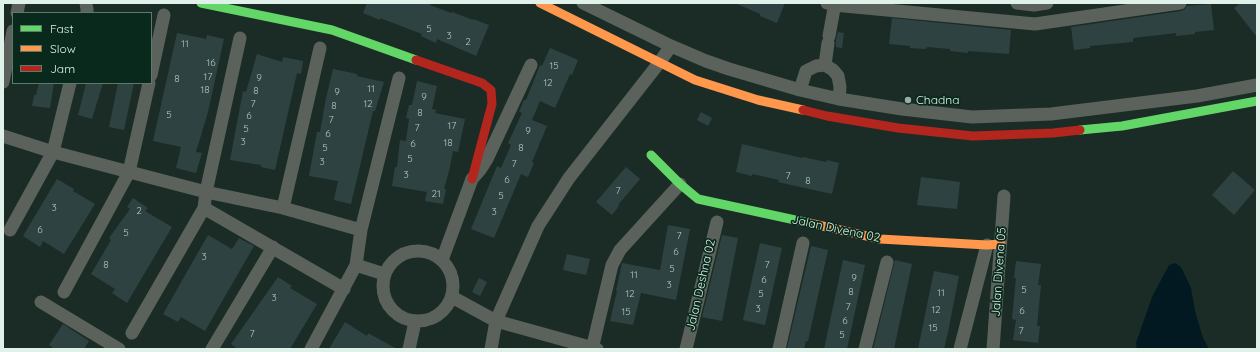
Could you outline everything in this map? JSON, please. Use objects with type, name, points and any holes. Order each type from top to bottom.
[{"type":"street","points":[[201,3],[332,30],[482,83],[491,90],[492,104],[472,179],[442,260]]},
{"type":"street","points":[[540,3],[695,80],[758,100],[827,116],[898,128],[973,136],[1054,133],[1122,126],[1257,101]]},
{"type":"street","points":[[583,3],[671,46],[729,69],[800,90],[839,99],[902,109],[972,117],[1051,114],[1197,96],[1257,85]]},
{"type":"street","points":[[1017,3],[1041,4],[1035,24]]},
{"type":"street","points":[[825,65],[832,4],[1035,24],[1180,3]]},
{"type":"street","points":[[152,70],[164,15]]},
{"type":"street","points":[[3,82],[12,36]]},
{"type":"street","points":[[132,333],[204,208],[206,192],[240,38]]},
{"type":"street","points":[[491,349],[496,321],[538,226],[569,178],[671,46]]},
{"type":"street","points":[[283,208],[320,48]]},
{"type":"street","points":[[472,179],[487,159],[531,65]]},
{"type":"street","points":[[800,90],[806,71],[816,66],[825,65],[833,70],[838,76],[840,87],[839,99]]},
{"type":"street","points":[[311,349],[356,265],[362,230],[399,78]]},
{"type":"street","points":[[10,230],[54,152],[70,84]]},
{"type":"street","points":[[64,292],[129,172],[149,84]]},
{"type":"street","points":[[1051,114],[1054,133]]},
{"type":"street","points":[[3,136],[54,152],[129,172],[206,192],[283,208],[362,230]]},
{"type":"street","name":"Jalan Divena 02","points":[[651,155],[680,184],[698,198],[880,239],[987,245],[1001,244]]},
{"type":"street","points":[[452,297],[496,321],[594,349],[612,265],[620,250],[680,184]]},
{"type":"street","name":"Jalan Divena 05","points":[[993,349],[1004,196]]},
{"type":"street","points":[[204,208],[344,289]]},
{"type":"street","name":"Jalan Deshna 02","points":[[686,349],[716,222]]},
{"type":"street","points":[[778,349],[803,243]]},
{"type":"street","points":[[960,349],[987,245]]},
{"type":"street","points":[[212,349],[273,247]]},
{"type":"street","points":[[416,250],[430,252],[442,260],[450,271],[453,283],[452,297],[446,307],[438,315],[427,320],[415,322],[403,318],[392,311],[385,300],[382,288],[384,274],[391,262],[403,254],[416,250]]},
{"type":"street","points":[[865,349],[887,262]]},
{"type":"street","points":[[356,265],[384,274]]},
{"type":"street","points":[[40,302],[119,349]]},
{"type":"street","points":[[409,349],[415,322]]},
{"type":"water","points":[[1175,263],[1181,267],[1191,288],[1195,311],[1203,338],[1209,349],[1137,349],[1136,343],[1152,297],[1169,265]]},
{"type":"building","points":[[367,3],[431,3],[430,5],[451,13],[452,12],[489,25],[476,56],[437,39],[436,43],[421,36],[422,34],[363,13]]},
{"type":"building","points":[[735,3],[785,3],[777,23]]},
{"type":"building","points":[[1240,3],[1257,3],[1257,37],[1234,8]]},
{"type":"building","points":[[1211,4],[1214,30],[1176,36],[1176,33],[1133,38],[1133,42],[1090,46],[1090,48],[1074,50],[1071,27],[1181,11],[1187,6]]},
{"type":"building","points":[[892,18],[1011,30],[1009,54],[968,51],[968,53],[950,51],[950,49],[927,47],[926,49],[910,48],[910,46],[889,44]]},
{"type":"building","points":[[838,32],[844,33],[842,48],[836,47]]},
{"type":"building","points":[[177,33],[206,39],[207,35],[224,39],[208,112],[196,152],[202,153],[196,173],[176,168],[181,147],[153,141]]},
{"type":"building","points":[[550,48],[578,60],[555,108],[540,101],[532,120],[547,126],[532,162],[534,163],[528,177],[521,174],[494,238],[471,229],[497,166],[501,168],[511,145],[508,143],[522,113],[519,112],[524,100],[526,100],[540,65],[542,66]]},
{"type":"building","points":[[257,54],[282,62],[283,57],[303,61],[301,74],[297,73],[275,170],[261,167],[261,165],[230,160],[243,91],[246,92]]},
{"type":"building","points":[[333,69],[384,82],[375,111],[373,111],[351,204],[334,200],[338,181],[309,176],[317,132],[320,132]]},
{"type":"building","points":[[417,81],[437,86],[432,109],[436,110],[435,113],[465,119],[458,152],[453,151],[444,189],[446,189],[443,204],[425,201],[427,192],[392,186],[395,167],[397,167],[400,140],[406,141],[409,119],[406,118],[409,105],[412,105]]},
{"type":"building","points":[[39,84],[54,84],[50,108],[32,106],[34,95],[36,95]]},
{"type":"building","points":[[86,84],[103,84],[92,119],[78,115]]},
{"type":"building","points":[[118,84],[134,84],[124,130],[109,127]]},
{"type":"building","points":[[701,112],[712,118],[708,126],[697,120]]},
{"type":"building","points":[[742,144],[802,158],[826,162],[827,160],[839,163],[832,194],[778,182],[779,180],[736,172]]},
{"type":"building","points":[[626,167],[640,179],[618,205],[619,206],[612,215],[596,202]]},
{"type":"building","points":[[1233,171],[1255,190],[1234,215],[1212,195]]},
{"type":"building","points":[[921,177],[960,182],[957,209],[917,205]]},
{"type":"building","points":[[57,179],[74,189],[73,191],[95,204],[64,254],[43,241],[40,247],[23,236]]},
{"type":"building","points":[[133,198],[148,208],[145,211],[172,227],[127,303],[112,293],[115,289],[91,274],[111,240],[109,238],[130,209],[127,207]]},
{"type":"building","points":[[668,225],[690,229],[676,300],[641,293],[633,325],[610,321],[622,263],[660,270]]},
{"type":"building","points":[[208,235],[232,249],[239,238],[254,246],[205,331],[181,317],[178,322],[163,314]]},
{"type":"building","points":[[722,235],[738,238],[722,321],[702,317]]},
{"type":"building","points":[[760,243],[782,248],[765,325],[743,320]]},
{"type":"building","points":[[811,246],[828,250],[808,341],[806,341],[804,349],[787,348]]},
{"type":"building","points":[[567,254],[590,259],[586,275],[563,270]]},
{"type":"building","points":[[843,260],[865,265],[847,349],[824,349]]},
{"type":"building","points":[[895,260],[912,264],[894,349],[873,349]]},
{"type":"building","points":[[1016,261],[1041,264],[1038,285],[1041,285],[1037,326],[1040,326],[1038,343],[1013,340],[1016,320],[1012,319]]},
{"type":"building","points":[[934,271],[959,276],[948,332],[944,349],[918,349]]},
{"type":"building","points":[[278,277],[292,286],[290,288],[317,304],[290,349],[238,349],[231,344]]},
{"type":"building","points":[[479,278],[487,282],[480,296],[472,292]]},
{"type":"building","points":[[345,322],[367,336],[368,333],[397,349],[329,349]]},
{"type":"building","points":[[63,324],[89,341],[84,349],[55,349],[49,345]]},
{"type":"traffic: fast","points":[[201,3],[332,30],[416,60]]},
{"type":"traffic: fast","points":[[1080,130],[1122,126],[1257,101]]},
{"type":"traffic: fast","points":[[651,155],[680,184],[698,199],[809,223]]},
{"type":"traffic: slow","points":[[540,3],[695,80],[758,100],[803,110]]},
{"type":"traffic: slow","points":[[809,223],[880,239],[987,245],[1001,244]]},
{"type":"traffic: jam","points":[[416,60],[482,83],[491,90],[492,104],[472,179]]},
{"type":"traffic: jam","points":[[803,110],[827,116],[898,128],[973,136],[1053,133],[1080,130]]},
{"type":"place","name":"Chadna","points":[[908,100]]}]
